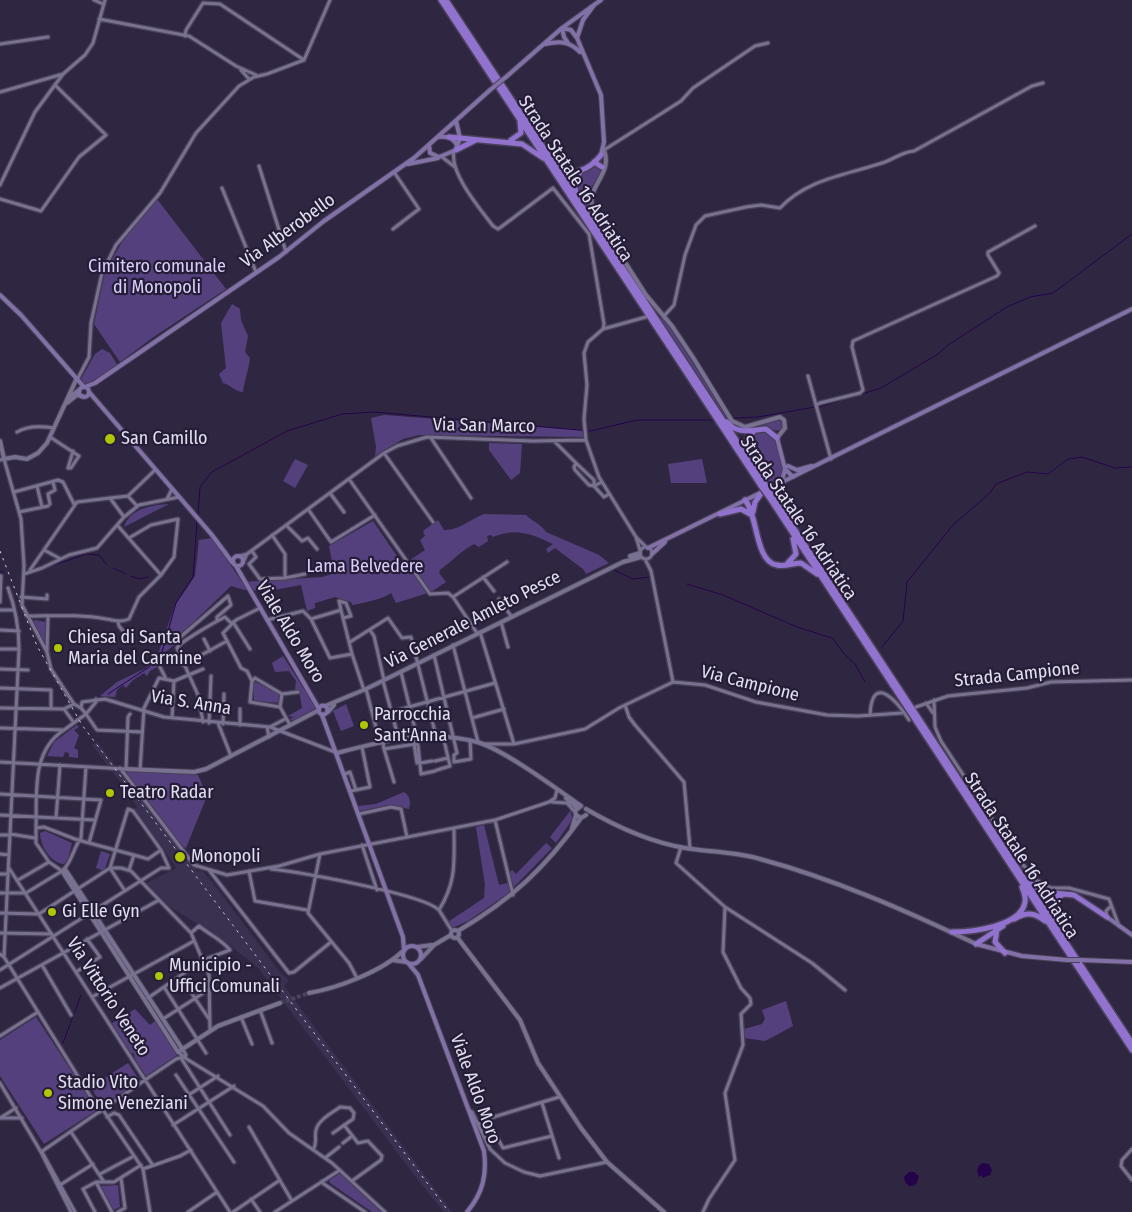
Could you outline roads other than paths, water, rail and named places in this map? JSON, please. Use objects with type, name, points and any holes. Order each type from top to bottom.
[{"type":"highway","name":"Strada Statale 16 Adriatica","points":[[441,0],[751,471],[783,511],[1132,1050]]},
{"type":"highway","name":"Strada Statale 16 Adriatica","points":[[446,0],[682,358],[763,486]]},
{"type":"highway","points":[[505,141],[519,136],[521,129],[518,117]]},
{"type":"highway","points":[[449,137],[505,141],[528,146],[551,166]]},
{"type":"highway","points":[[456,149],[478,140]]},
{"type":"highway","points":[[548,155],[566,172],[581,170],[594,162],[602,152]]},
{"type":"highway","points":[[594,162],[603,169]]},
{"type":"highway","points":[[581,170],[574,183],[582,205]]},
{"type":"highway","points":[[682,358],[732,427],[745,431],[757,429],[771,431],[777,438]]},
{"type":"highway","points":[[751,513],[763,486],[747,451],[748,438],[757,429]]},
{"type":"highway","name":"Strada Statale 16 Adriatica","points":[[771,496],[898,694],[1132,1043]]},
{"type":"highway","points":[[771,496],[796,544],[796,554],[787,564]]},
{"type":"highway","points":[[745,500],[766,559],[773,564],[801,563],[817,574],[898,694]]},
{"type":"highway","points":[[720,514],[737,509],[751,513]]},
{"type":"highway","points":[[1022,880],[1044,892],[1074,895],[1106,917]]},
{"type":"highway","points":[[952,932],[984,930],[1001,925],[1023,908],[1025,896],[1022,880]]},
{"type":"highway","points":[[1064,894],[1054,900],[1051,910],[1069,948]]},
{"type":"highway","points":[[1098,911],[1110,911]]},
{"type":"highway","points":[[976,944],[1026,913],[1040,917],[1051,927]]},
{"type":"highway","points":[[976,944],[977,938],[984,930]]},
{"type":"highway","points":[[997,930],[995,942],[1005,953]]},
{"type":"main road","name":"Via Alberobello","points":[[84,389],[286,252],[324,221],[406,164],[562,28],[601,0]]},
{"type":"main road","points":[[577,38],[583,20],[594,5]]},
{"type":"main road","points":[[583,55],[568,43],[562,28],[571,30],[577,38],[601,95],[604,142],[602,152]]},
{"type":"main road","points":[[543,44],[558,41],[568,43]]},
{"type":"main road","points":[[406,164],[441,157],[456,149],[460,138],[456,121]]},
{"type":"main road","points":[[438,137],[449,137],[456,149]]},
{"type":"main road","points":[[430,145],[430,153],[441,157]]},
{"type":"main road","points":[[0,296],[21,315],[97,402],[224,549],[232,562],[238,556]]},
{"type":"main road","points":[[647,547],[669,539],[720,514],[745,500],[763,486],[773,487],[1132,309]]},
{"type":"main road","points":[[83,396],[84,389]]},
{"type":"main road","points":[[83,396],[84,389]]},
{"type":"main road","points":[[83,396],[97,402]]},
{"type":"main road","points":[[777,438],[784,461],[793,477]]},
{"type":"main road","points":[[787,468],[797,470],[816,466]]},
{"type":"main road","points":[[773,487],[783,477],[787,468]]},
{"type":"main road","points":[[651,555],[669,539]]},
{"type":"main road","points":[[224,549],[238,556],[242,563],[236,566]]},
{"type":"main road","name":"Viale Aldo Moro","points":[[232,562],[315,700],[326,723],[353,791],[369,844],[403,937],[404,950]]},
{"type":"main road","name":"Viale Aldo Moro","points":[[242,563],[243,579]]},
{"type":"main road","name":"Viale Aldo Moro","points":[[315,700],[325,706]]},
{"type":"main road","points":[[320,712],[325,706]]},
{"type":"main road","points":[[320,712],[327,712],[325,706]]},
{"type":"main road","name":"Viale Aldo Moro","points":[[326,723],[327,712]]},
{"type":"main road","points":[[1106,917],[1132,935]]},
{"type":"main road","name":"Viale Aldo Moro","points":[[403,937],[410,946]]},
{"type":"main road","points":[[976,944],[1005,953],[1067,960],[1131,960]]},
{"type":"main road","points":[[410,946],[417,947],[421,952],[420,960],[407,963],[403,956],[404,950],[410,946]]},
{"type":"main road","name":"Viale Aldo Moro","points":[[418,975],[420,960]]},
{"type":"main road","name":"Viale Aldo Moro","points":[[407,963],[418,975],[484,1151],[486,1173],[481,1192],[467,1212]]},
{"type":"street","points":[[0,185],[31,118],[63,74],[85,55],[92,43],[104,2],[94,0]]},
{"type":"street","points":[[2,459],[15,457],[27,459],[38,453],[50,437],[76,378],[89,357],[91,323],[102,273],[116,245],[160,193],[196,133],[245,81],[304,60],[330,0]]},
{"type":"street","points":[[185,36],[186,30],[203,3],[220,4],[304,60]]},
{"type":"street","points":[[99,19],[197,40],[245,72],[250,78]]},
{"type":"street","points":[[0,44],[48,37]]},
{"type":"street","points":[[768,43],[755,46],[692,88],[681,101],[602,152],[603,169],[593,188],[592,208],[646,295],[659,313],[664,316],[694,359],[732,421],[744,426],[780,417],[784,420],[785,428],[777,438]]},
{"type":"street","points":[[245,72],[258,76]]},
{"type":"street","points":[[245,72],[245,81]]},
{"type":"street","points":[[0,92],[63,74]]},
{"type":"street","points":[[664,316],[674,305],[685,255],[696,225],[705,216],[746,206],[761,205],[780,208],[804,188],[880,164],[904,152],[914,151],[1032,86],[1043,83]]},
{"type":"street","points":[[0,199],[41,211],[79,157],[106,134],[55,85]]},
{"type":"street","points":[[604,142],[616,143]]},
{"type":"street","points":[[456,149],[456,167],[470,196],[493,226],[498,229],[551,189],[557,190],[588,234],[599,289],[603,329]]},
{"type":"street","points":[[441,157],[456,167]]},
{"type":"street","points":[[259,166],[286,252]]},
{"type":"street","points":[[393,228],[419,209],[394,172]]},
{"type":"street","points":[[222,188],[256,272]]},
{"type":"street","points":[[816,405],[860,393],[863,390],[852,348],[853,341],[997,276],[1000,273],[988,252],[1035,226]]},
{"type":"street","points":[[646,317],[603,329],[588,342],[584,353],[587,385],[584,419],[586,440],[602,482],[636,537],[647,547],[651,555],[651,571],[673,682]]},
{"type":"street","points":[[808,376],[831,458]]},
{"type":"street","points":[[66,402],[84,389]]},
{"type":"street","points":[[66,402],[75,395],[83,396]]},
{"type":"street","points":[[17,432],[21,429],[41,426],[54,428]]},
{"type":"street","points":[[50,437],[73,451],[79,456],[71,468],[68,468],[73,451]]},
{"type":"street","points":[[431,437],[471,498]]},
{"type":"street","name":"Via San Marco","points":[[242,563],[247,554],[252,550],[384,453],[397,446],[431,437],[586,440]]},
{"type":"street","points":[[554,440],[594,480],[594,486]]},
{"type":"street","points":[[0,441],[2,459],[19,512],[24,566],[21,597],[27,616],[47,652],[52,669],[73,703],[82,708],[97,730],[142,732]]},
{"type":"street","points":[[384,453],[433,522]]},
{"type":"street","points":[[576,463],[575,470],[589,485],[594,486],[604,497],[609,494]]},
{"type":"street","points":[[24,574],[30,570],[74,504],[128,496],[156,470]]},
{"type":"street","points":[[349,479],[430,594],[448,593],[479,632],[514,744]]},
{"type":"street","points":[[14,492],[53,482],[62,482],[74,504]]},
{"type":"street","points":[[19,512],[49,505],[48,494],[55,490],[53,482]]},
{"type":"street","points":[[594,486],[602,482]]},
{"type":"street","points":[[37,486],[42,507]]},
{"type":"street","points":[[164,500],[170,496],[172,489]]},
{"type":"street","points":[[330,493],[344,512]]},
{"type":"street","points":[[128,496],[137,506]]},
{"type":"street","points":[[30,570],[42,568],[59,559],[97,548],[124,517],[137,506],[179,497]]},
{"type":"street","points":[[110,498],[118,512],[124,517]]},
{"type":"street","points":[[308,509],[331,542],[375,515]]},
{"type":"street","points":[[118,512],[119,524],[161,575]]},
{"type":"street","points":[[27,616],[48,617],[72,614],[118,622],[129,619],[139,597],[161,575],[174,557],[178,518],[151,525],[129,538]]},
{"type":"street","points":[[286,525],[299,540],[302,541],[308,538],[317,548]]},
{"type":"street","points":[[272,535],[285,554],[285,578]]},
{"type":"street","points":[[636,537],[641,555],[651,571]]},
{"type":"street","points":[[641,555],[647,547]]},
{"type":"street","points":[[44,550],[59,559]]},
{"type":"street","points":[[252,550],[256,557],[249,564],[260,579],[266,581],[305,574]]},
{"type":"street","name":"Via San Marco","points":[[238,556],[247,554]]},
{"type":"street","points":[[641,555],[651,555]]},
{"type":"street","name":"Via Generale Amleto Pesce","points":[[325,706],[365,690],[511,616],[622,562],[641,555]]},
{"type":"street","points":[[453,597],[507,562]]},
{"type":"street","points":[[0,602],[1,576]]},
{"type":"street","points":[[483,578],[494,592]]},
{"type":"street","points":[[4,957],[19,648],[19,631],[14,602],[8,588]]},
{"type":"street","points":[[21,597],[46,599],[47,595]]},
{"type":"street","points":[[203,722],[198,695],[177,652],[178,639],[228,596],[231,605],[217,617],[217,620]]},
{"type":"street","points":[[499,600],[511,616]]},
{"type":"street","points":[[343,618],[351,616],[346,603],[340,601],[338,602],[352,654],[394,782]]},
{"type":"street","points":[[260,608],[232,623],[223,632],[241,668],[247,670],[252,681],[250,702],[280,706]]},
{"type":"street","points":[[0,610],[14,610]]},
{"type":"street","points":[[311,619],[341,610]]},
{"type":"street","points":[[267,620],[303,611],[311,619],[330,658],[352,654]]},
{"type":"street","points":[[47,652],[48,617]]},
{"type":"street","points":[[179,644],[194,637],[217,620],[225,617],[232,623],[250,649]]},
{"type":"street","points":[[350,642],[388,618],[402,638],[411,637],[436,736]]},
{"type":"street","points":[[501,621],[508,646]]},
{"type":"street","points":[[118,622],[132,642]]},
{"type":"street","points":[[0,630],[19,631]]},
{"type":"street","points":[[370,630],[374,636],[383,681],[399,740]]},
{"type":"street","points":[[204,639],[210,651]]},
{"type":"street","points":[[183,665],[227,641]]},
{"type":"street","points":[[453,645],[478,742]]},
{"type":"street","points":[[0,649],[19,648]]},
{"type":"street","points":[[434,655],[456,738],[457,753],[454,755],[454,762],[471,759],[470,740]]},
{"type":"street","points":[[160,666],[167,680]]},
{"type":"street","points":[[0,669],[28,670]]},
{"type":"street","points":[[140,770],[144,710],[157,680],[159,678],[174,681],[203,669]]},
{"type":"street","points":[[401,672],[410,706],[421,774],[450,766],[442,736]]},
{"type":"street","points":[[209,722],[211,676]]},
{"type":"street","points":[[252,681],[255,678],[282,694],[298,692]]},
{"type":"street","name":"Strada Campione","points":[[934,700],[948,696],[1027,688],[1051,682],[1132,680]]},
{"type":"street","points":[[172,718],[174,681]]},
{"type":"street","name":"Via Campione","points":[[483,744],[514,744],[584,730],[625,706],[673,682],[705,685],[756,702],[827,715],[902,713]]},
{"type":"street","points":[[373,717],[495,683]]},
{"type":"street","points":[[0,688],[51,690],[51,709]]},
{"type":"street","points":[[870,715],[872,700],[878,693],[884,692],[892,697],[909,720]]},
{"type":"street","points":[[223,724],[224,694]]},
{"type":"street","points":[[282,694],[280,706],[285,719],[291,726]]},
{"type":"street","points":[[96,699],[96,702],[86,714],[49,742],[39,764],[35,838],[49,862],[64,870],[184,1057],[200,1088],[230,1135]]},
{"type":"street","name":"Via S. Anna","points":[[73,703],[96,699],[118,701],[172,718],[269,727],[337,753]]},
{"type":"street","points":[[916,707],[934,700],[933,714],[937,734],[956,766],[1019,860],[1036,880],[1051,888],[1069,888],[1104,896],[1109,899],[1111,905],[1106,917]]},
{"type":"street","points":[[82,708],[82,702],[86,701]]},
{"type":"street","points":[[0,708],[64,709],[73,703]]},
{"type":"street","name":"Via Generale Amleto Pesce","points":[[327,712],[336,703]]},
{"type":"street","points":[[926,703],[933,714]]},
{"type":"street","points":[[625,706],[632,721],[684,782],[690,848]]},
{"type":"street","points":[[64,709],[74,723]]},
{"type":"street","points":[[240,709],[240,725]]},
{"type":"street","points":[[472,718],[504,709]]},
{"type":"street","points":[[0,762],[194,772],[206,769],[320,712]]},
{"type":"street","points":[[126,769],[127,732],[130,714]]},
{"type":"street","points":[[269,738],[269,727],[285,719]]},
{"type":"street","points":[[218,723],[231,756]]},
{"type":"street","points":[[0,728],[64,730]]},
{"type":"street","points":[[337,753],[415,737],[442,736],[470,740],[483,744],[557,790],[565,796],[578,812]]},
{"type":"street","points":[[415,737],[419,763]]},
{"type":"street","points":[[317,744],[327,746],[332,741]]},
{"type":"street","points":[[384,748],[415,744]]},
{"type":"street","points":[[353,791],[370,787],[362,747]]},
{"type":"street","points":[[419,763],[448,758]]},
{"type":"street","points":[[56,818],[60,765]]},
{"type":"street","points":[[0,893],[26,893],[64,870],[79,840],[83,818],[86,767]]},
{"type":"street","points":[[120,768],[194,865],[227,876],[362,845],[495,820],[548,802],[556,798],[557,790]]},
{"type":"street","points":[[0,794],[101,800],[89,843]]},
{"type":"street","points":[[548,802],[567,803],[578,812],[599,817]]},
{"type":"street","points":[[359,814],[391,807],[401,809],[406,837]]},
{"type":"street","points":[[420,960],[434,945],[451,933],[458,931],[513,895],[546,861],[572,828],[578,812],[586,808]]},
{"type":"street","points":[[586,808],[586,815]]},
{"type":"street","points":[[586,808],[599,817],[644,836],[681,847],[768,861],[834,884],[952,932],[976,944]]},
{"type":"street","points":[[0,970],[92,913],[161,868],[169,868],[161,850],[133,812],[128,809],[110,868],[125,891]]},
{"type":"street","points":[[0,815],[95,820]]},
{"type":"street","points":[[495,820],[513,895]]},
{"type":"street","points":[[36,828],[44,827],[79,840],[148,859],[161,850]]},
{"type":"street","points":[[439,910],[446,898],[454,872],[454,828]]},
{"type":"street","points":[[0,835],[35,838]]},
{"type":"street","points":[[362,845],[377,890]]},
{"type":"street","points":[[681,847],[676,863],[724,907],[812,964],[845,990]]},
{"type":"street","points":[[0,854],[9,855]]},
{"type":"street","points":[[307,910],[320,854]]},
{"type":"street","points":[[129,870],[134,855]]},
{"type":"street","points":[[18,880],[49,862]]},
{"type":"street","name":"Via Vittorio Veneto","points":[[9,868],[173,1125],[231,1212]]},
{"type":"street","points":[[0,913],[39,914],[110,868],[129,870],[142,881],[191,933],[209,975],[210,1029]]},
{"type":"street","points":[[265,868],[315,876],[387,892],[430,904],[439,910],[451,933],[457,937],[520,1020],[538,1063],[559,1098],[607,1162],[664,1212]]},
{"type":"street","points":[[209,870],[289,973],[294,972],[331,942]]},
{"type":"street","points":[[249,871],[255,901],[307,910],[349,963],[357,978]]},
{"type":"street","points":[[0,874],[8,874]]},
{"type":"street","points":[[0,988],[160,900]]},
{"type":"street","points":[[703,1212],[709,1199],[736,1160],[724,1093],[742,1045],[741,1014],[751,1004],[750,998],[741,988],[723,952],[724,907]]},
{"type":"street","points":[[1106,917],[1110,911]]},
{"type":"street","points":[[1110,911],[1119,926]]},
{"type":"street","points":[[147,999],[203,960],[230,950],[219,938],[209,934],[199,926],[191,933]]},
{"type":"street","points":[[457,937],[458,931]]},
{"type":"street","points":[[0,933],[53,936]]},
{"type":"street","points":[[76,972],[100,957],[87,939]]},
{"type":"street","points":[[92,998],[194,941]]},
{"type":"street","points":[[417,947],[434,945]]},
{"type":"street","points":[[309,992],[324,991],[357,978],[392,960],[404,950]]},
{"type":"street","points":[[0,954],[4,957],[101,1111],[142,1167],[150,1212]]},
{"type":"street","points":[[392,960],[407,963]]},
{"type":"street","points":[[42,965],[71,1015]]},
{"type":"street","points":[[180,976],[210,1020]]},
{"type":"street","points":[[164,987],[206,1053]]},
{"type":"street","points":[[161,1021],[208,990]]},
{"type":"street","points":[[176,1059],[180,1051],[210,1029],[280,1003]]},
{"type":"street","points":[[260,1010],[272,1043]]},
{"type":"street","points":[[0,1036],[38,1012]]},
{"type":"street","points":[[241,1017],[252,1044]]},
{"type":"street","points":[[42,1152],[176,1059],[184,1057],[218,1076],[263,1106],[289,1132],[340,1170],[385,1212]]},
{"type":"street","points":[[176,1075],[234,1162]]},
{"type":"street","points":[[173,1104],[218,1076]]},
{"type":"street","points":[[0,1083],[42,1152],[73,1212]]},
{"type":"street","points":[[173,1125],[234,1086]]},
{"type":"street","points":[[479,1127],[481,1121],[559,1098]]},
{"type":"street","points":[[542,1103],[559,1158]]},
{"type":"street","points":[[313,1150],[317,1142],[315,1131],[319,1124],[343,1106],[350,1108],[354,1116],[333,1132]]},
{"type":"street","points":[[0,1118],[16,1108]]},
{"type":"street","points":[[469,1110],[474,1116],[484,1140],[498,1157],[524,1172],[540,1176],[607,1162]]},
{"type":"street","points":[[107,1117],[114,1114],[119,1115],[152,1164]]},
{"type":"street","points":[[474,1116],[480,1119],[488,1119]]},
{"type":"street","points":[[0,1118],[22,1118]]},
{"type":"street","points":[[488,1119],[502,1148],[552,1136]]},
{"type":"street","points":[[344,1125],[358,1143],[363,1140],[370,1142],[382,1158],[352,1181]]},
{"type":"street","points":[[249,1127],[292,1201]]},
{"type":"street","points":[[70,1132],[100,1174],[104,1183]]},
{"type":"street","points":[[343,1143],[352,1136]]},
{"type":"street","points":[[325,1158],[338,1147]]},
{"type":"street","points":[[1132,1149],[1122,1160],[1121,1166],[1132,1180]]},
{"type":"street","points":[[95,1212],[83,1189],[96,1182],[111,1183],[142,1167],[180,1156],[190,1150]]},
{"type":"street","points":[[100,1174],[134,1156]]},
{"type":"street","points":[[59,1186],[93,1164]]},
{"type":"street","points":[[275,1212],[340,1170]]},
{"type":"street","points":[[118,1212],[125,1208],[121,1178]]},
{"type":"street","points":[[231,1212],[280,1180]]},
{"type":"street","points":[[96,1182],[112,1212]]},
{"type":"street","points":[[321,1182],[365,1212]]},
{"type":"street","points":[[188,1212],[217,1192]]},
{"type":"street","points":[[251,1199],[260,1212]]},
{"type":"street","points":[[284,1206],[288,1212]]},
{"type":"waterway","points":[[819,407],[881,388],[938,354],[948,345],[1007,307],[1030,297],[1053,293],[1132,234]]},
{"type":"waterway","points":[[734,418],[758,417],[815,407]]},
{"type":"waterway","points":[[198,515],[200,487],[212,472],[287,431],[342,414],[374,412],[590,431],[637,420],[713,420]]},
{"type":"waterway","points":[[882,647],[903,621],[907,582],[953,525],[990,493],[996,484],[1027,472],[1048,474],[1068,459],[1082,457],[1115,468],[1132,467]]},
{"type":"waterway","points":[[108,694],[149,667],[162,652],[176,603],[193,577],[197,522]]},
{"type":"waterway","points":[[43,569],[86,554],[99,555],[107,565]]},
{"type":"waterway","points":[[113,568],[126,574]]},
{"type":"waterway","points":[[614,570],[633,579],[650,577]]},
{"type":"waterway","points":[[131,576],[139,579],[148,577]]},
{"type":"waterway","points":[[687,584],[723,595],[797,627],[832,638],[845,655],[855,664],[865,682]]},
{"type":"waterway","points":[[63,1043],[81,995]]},
{"type":"tunnel","points":[[280,1003],[309,993]]},
{"type":"railway","points":[[0,551],[37,646],[82,725],[449,1212]]},
{"type":"place","name":"San Camillo","points":[[110,439]]},
{"type":"place","name":"Chiesa di Santa Maria del Carmine","points":[[58,648]]},
{"type":"place","name":"Parrocchia Sant'Anna","points":[[364,725]]},
{"type":"place","name":"Teatro Radar","points":[[110,793]]},
{"type":"place","name":"Monopoli","points":[[180,857]]},
{"type":"place","name":"Gi Elle Gyn","points":[[52,912]]},
{"type":"place","name":"Municipio - Uffici Comunali","points":[[159,976]]},
{"type":"place","name":"Stadio Vito Simone Veneziani","points":[[48,1093]]},
{"type":"park label","name":"Cimitero comunale di Monopoli","points":[[157,277]]},
{"type":"park label","name":"Lama Belvedere","points":[[365,567]]}]
